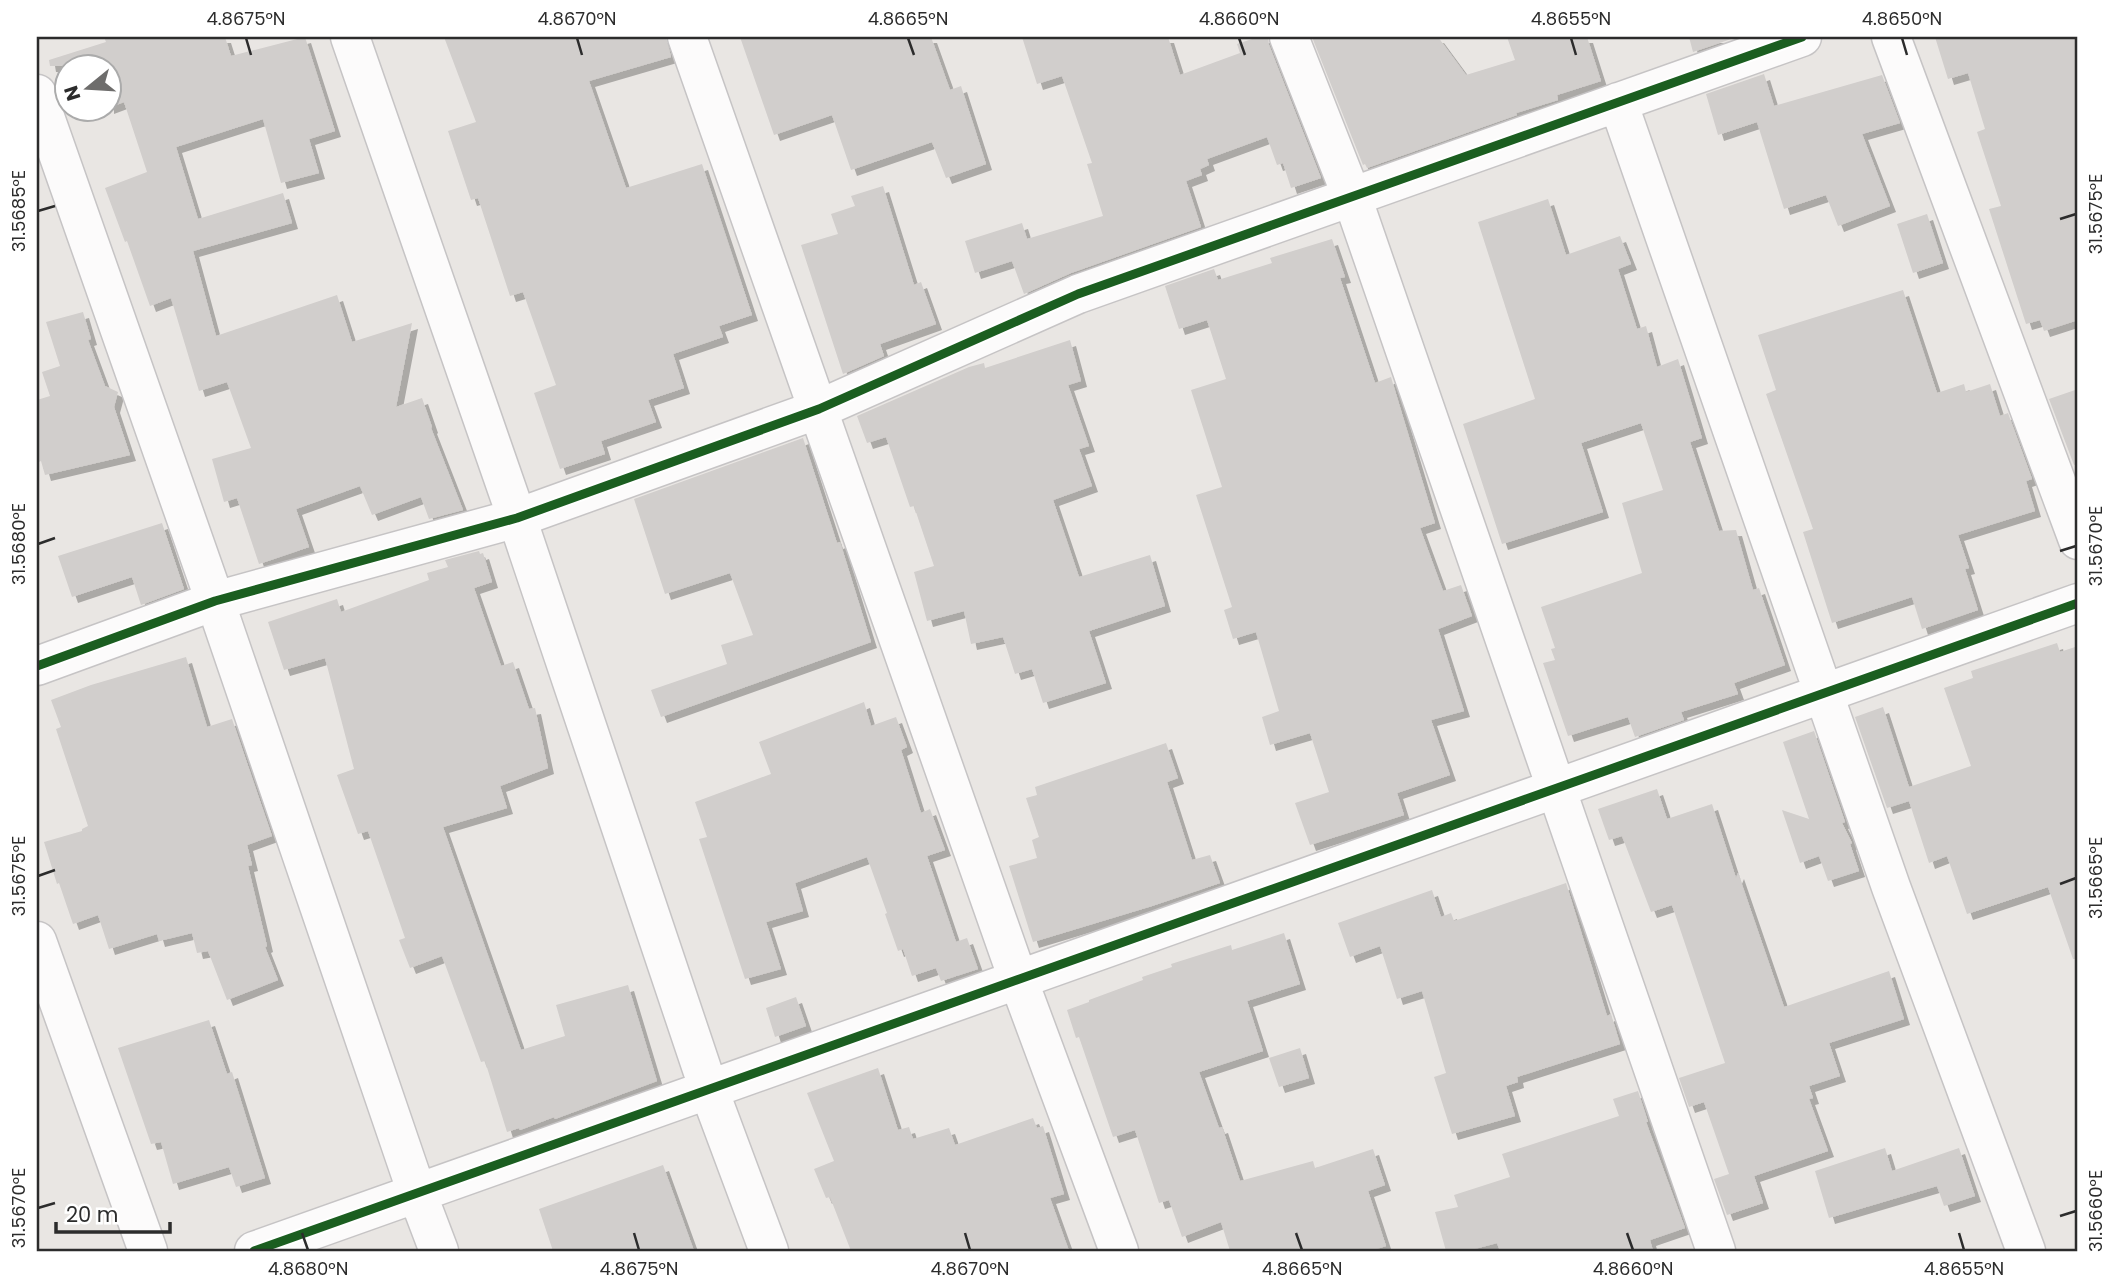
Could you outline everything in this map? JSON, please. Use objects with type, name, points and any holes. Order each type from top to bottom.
[{"type":"street","points":[[350,37],[517,519],[709,1090],[769,1251]]},
{"type":"street","points":[[687,37],[1018,979],[1119,1251]]},
{"type":"street","points":[[1289,37],[1352,197],[1716,1251]]},
{"type":"street","points":[[37,666],[215,601],[517,519],[818,409],[1078,294],[1802,37]]},
{"type":"street","points":[[1891,37],[2078,540]]},
{"type":"street","points":[[37,94],[439,1251]]},
{"type":"street","points":[[1618,102],[1891,887],[2026,1251]]},
{"type":"street","points":[[254,1251],[2078,603]]},
{"type":"street","points":[[37,940],[148,1251]]},
{"type":"building","points":[[104,37],[225,37],[231,56],[305,37],[335,131],[309,139],[319,173],[281,183],[263,119],[176,147],[198,219],[283,193],[292,223],[193,251],[216,336],[337,295],[352,342],[412,323],[396,407],[422,398],[463,510],[429,519],[421,497],[372,515],[360,486],[296,509],[309,547],[259,564],[237,498],[224,502],[212,459],[251,448],[227,382],[199,391],[171,298],[150,306],[105,188],[147,172],[124,102],[122,103],[122,52],[74,52],[106,42]]},
{"type":"building","points":[[444,37],[666,37],[671,57],[589,81],[626,188],[702,164],[752,315],[719,326],[723,337],[673,354],[684,388],[648,400],[656,422],[601,441],[605,454],[560,469],[534,393],[556,385],[523,292],[510,296],[478,198],[471,200],[448,131],[476,122]]},
{"type":"building","points":[[740,37],[931,37],[950,90],[961,86],[986,164],[946,178],[932,142],[851,170],[832,115],[774,135]]},
{"type":"building","points":[[1022,37],[1168,37],[1180,75],[1240,53],[1237,44],[1258,37],[1268,37],[1321,178],[1291,188],[1283,163],[1277,165],[1267,137],[1207,159],[1209,165],[1200,169],[1202,175],[1186,181],[1201,227],[1071,273],[1024,294],[1012,261],[975,273],[965,241],[1022,223],[1027,239],[1103,216],[1087,164],[1092,163],[1062,76],[1037,84]]},
{"type":"building","points":[[1312,37],[1438,37],[1466,75],[1515,60],[1507,37],[1587,37],[1601,81],[1557,95],[1558,100],[1367,168],[1363,165]]},
{"type":"building","points":[[1689,37],[1737,37],[1693,52]]},
{"type":"building","points":[[1935,37],[2078,37],[2078,320],[2044,331],[2040,320],[2026,324],[1989,209],[2001,206],[1977,132],[1985,129],[1968,73],[1948,79]]},
{"type":"building","points":[[1764,74],[1774,106],[1882,75],[1900,123],[1862,134],[1890,206],[1838,226],[1826,195],[1784,209],[1757,122],[1718,135],[1706,94]]},
{"type":"building","points":[[883,186],[914,285],[921,282],[936,324],[880,344],[884,356],[843,374],[801,245],[838,234],[831,214],[855,206],[851,196]]},
{"type":"building","points":[[1548,199],[1566,255],[1620,236],[1631,264],[1618,269],[1637,329],[1646,326],[1657,367],[1678,359],[1702,438],[1690,442],[1719,531],[1736,530],[1753,590],[1759,588],[1785,665],[1734,683],[1738,694],[1681,712],[1684,720],[1635,737],[1628,717],[1568,736],[1543,663],[1555,660],[1551,649],[1555,648],[1541,607],[1642,573],[1622,503],[1663,490],[1641,423],[1581,443],[1603,512],[1502,544],[1463,424],[1535,399],[1478,222]]},
{"type":"building","points":[[1927,214],[1943,263],[1913,273],[1897,224]]},
{"type":"building","points":[[1332,239],[1345,277],[1340,278],[1375,383],[1391,377],[1435,523],[1420,528],[1443,591],[1461,585],[1472,616],[1438,629],[1464,711],[1431,720],[1450,775],[1397,793],[1404,815],[1310,845],[1295,803],[1329,792],[1310,733],[1270,745],[1262,717],[1279,711],[1256,632],[1233,639],[1224,610],[1232,607],[1196,495],[1222,487],[1191,390],[1226,379],[1207,320],[1179,329],[1165,286],[1214,269],[1218,280],[1272,263],[1270,258]]},
{"type":"building","points":[[1903,290],[1937,393],[1964,384],[1966,392],[1990,384],[2000,416],[2008,413],[2032,479],[2026,481],[2035,511],[1958,535],[1969,568],[1965,569],[1978,610],[1922,629],[1912,597],[1832,623],[1803,532],[1813,529],[1766,394],[1776,390],[1758,335]]},
{"type":"building","points":[[83,312],[91,339],[88,340],[105,386],[118,392],[114,407],[130,455],[45,475],[41,461],[37,463],[37,400],[50,396],[42,372],[60,366],[46,322]]},
{"type":"building","points":[[1070,340],[1081,381],[1068,385],[1089,446],[1079,449],[1092,486],[1053,500],[1079,577],[1150,555],[1165,606],[1089,631],[1106,683],[1043,703],[1032,669],[1015,674],[1003,637],[971,644],[964,611],[927,621],[914,572],[934,566],[914,506],[910,507],[886,437],[867,443],[857,416],[969,367],[984,363],[985,368]]},
{"type":"building","points":[[2078,389],[2078,464],[2074,465],[2049,399]]},
{"type":"building","points":[[803,438],[837,543],[840,542],[871,642],[661,717],[651,690],[727,664],[721,645],[753,635],[730,573],[665,594],[634,499]]},
{"type":"building","points":[[162,523],[184,589],[141,605],[132,577],[72,597],[58,556]]},
{"type":"building","points":[[479,551],[480,554],[483,553],[492,582],[474,588],[501,666],[513,662],[529,709],[535,708],[548,768],[500,786],[507,808],[443,827],[521,1050],[565,1036],[556,1005],[628,985],[657,1081],[555,1119],[554,1117],[507,1132],[485,1061],[481,1062],[442,956],[410,968],[399,940],[405,938],[368,831],[358,834],[337,775],[354,769],[325,658],[284,670],[268,622],[337,599],[341,612],[429,580],[427,573],[448,567],[445,560]]},
{"type":"building","points":[[2057,643],[2060,652],[2078,646],[2078,959],[2073,959],[2048,887],[1967,914],[1947,856],[1929,863],[1909,801],[1887,808],[1855,717],[1883,707],[1909,787],[1971,766],[1944,688],[1973,678],[1971,671]]},
{"type":"building","points":[[186,657],[207,727],[232,719],[272,836],[247,845],[252,865],[248,866],[267,946],[265,947],[278,980],[227,1000],[208,951],[197,953],[192,933],[159,941],[157,934],[109,949],[98,915],[73,924],[44,842],[82,831],[88,826],[56,729],[61,727],[51,700],[91,685]]},
{"type":"building","points":[[864,702],[871,726],[896,717],[907,747],[901,750],[921,813],[930,809],[945,850],[927,856],[956,942],[967,938],[978,969],[941,981],[936,968],[912,976],[903,949],[898,951],[867,857],[795,883],[803,911],[766,922],[781,969],[745,979],[699,839],[707,837],[695,802],[771,774],[759,742]]},
{"type":"building","points":[[1814,731],[1859,871],[1828,881],[1819,856],[1800,863],[1782,810],[1809,819],[1783,742]]},
{"type":"building","points":[[1166,743],[1178,778],[1167,782],[1192,860],[1210,855],[1220,883],[1033,942],[1009,866],[1037,858],[1032,840],[1039,837],[1026,798],[1037,795],[1035,787]]},
{"type":"building","points":[[1657,789],[1667,819],[1712,804],[1736,878],[1738,873],[1784,1007],[1889,971],[1904,1019],[1829,1043],[1840,1076],[1809,1086],[1813,1098],[1809,1099],[1828,1151],[1754,1176],[1763,1203],[1727,1215],[1714,1179],[1729,1174],[1704,1102],[1689,1107],[1679,1078],[1725,1063],[1672,905],[1651,912],[1622,836],[1609,840],[1598,809]]},
{"type":"building","points":[[1566,883],[1607,1016],[1611,1014],[1620,1044],[1517,1077],[1518,1082],[1506,1086],[1515,1116],[1452,1134],[1434,1077],[1446,1073],[1422,991],[1397,999],[1380,946],[1350,957],[1338,923],[1432,890],[1441,917],[1451,913],[1454,921]]},
{"type":"building","points":[[1284,933],[1300,984],[1247,1001],[1263,1051],[1199,1072],[1219,1128],[1222,1127],[1240,1181],[1313,1161],[1315,1168],[1373,1149],[1385,1185],[1368,1191],[1386,1246],[1370,1251],[1230,1251],[1221,1222],[1182,1237],[1169,1200],[1159,1203],[1135,1130],[1113,1137],[1067,1010],[1143,980],[1142,977],[1172,967],[1171,964],[1231,945],[1232,950]]},
{"type":"building","points":[[796,997],[806,1026],[775,1037],[766,1008]]},
{"type":"building","points":[[209,1020],[227,1074],[232,1072],[265,1178],[236,1187],[229,1167],[173,1184],[161,1142],[151,1144],[118,1048]]},
{"type":"building","points":[[1300,1048],[1309,1078],[1279,1087],[1269,1058]]},
{"type":"building","points":[[878,1068],[898,1130],[909,1127],[913,1139],[949,1128],[955,1145],[1033,1118],[1037,1128],[1043,1126],[1064,1194],[1050,1198],[1069,1251],[851,1251],[830,1197],[826,1198],[814,1169],[834,1161],[807,1093]]},
{"type":"building","points":[[1638,1091],[1646,1122],[1685,1228],[1650,1240],[1653,1251],[1500,1251],[1497,1243],[1467,1251],[1446,1251],[1435,1212],[1458,1207],[1454,1195],[1510,1177],[1502,1154],[1619,1116],[1613,1099]]},
{"type":"building","points":[[1885,1148],[1892,1171],[1959,1148],[1975,1196],[1944,1206],[1937,1186],[1829,1218],[1815,1171]]},
{"type":"building","points":[[663,1165],[694,1251],[553,1251],[539,1209]]},
{"type":"cycle path","points":[[37,666],[215,601],[517,518],[819,409],[1078,294],[1802,37]]},
{"type":"cycle path","points":[[254,1251],[2078,603]]}]
